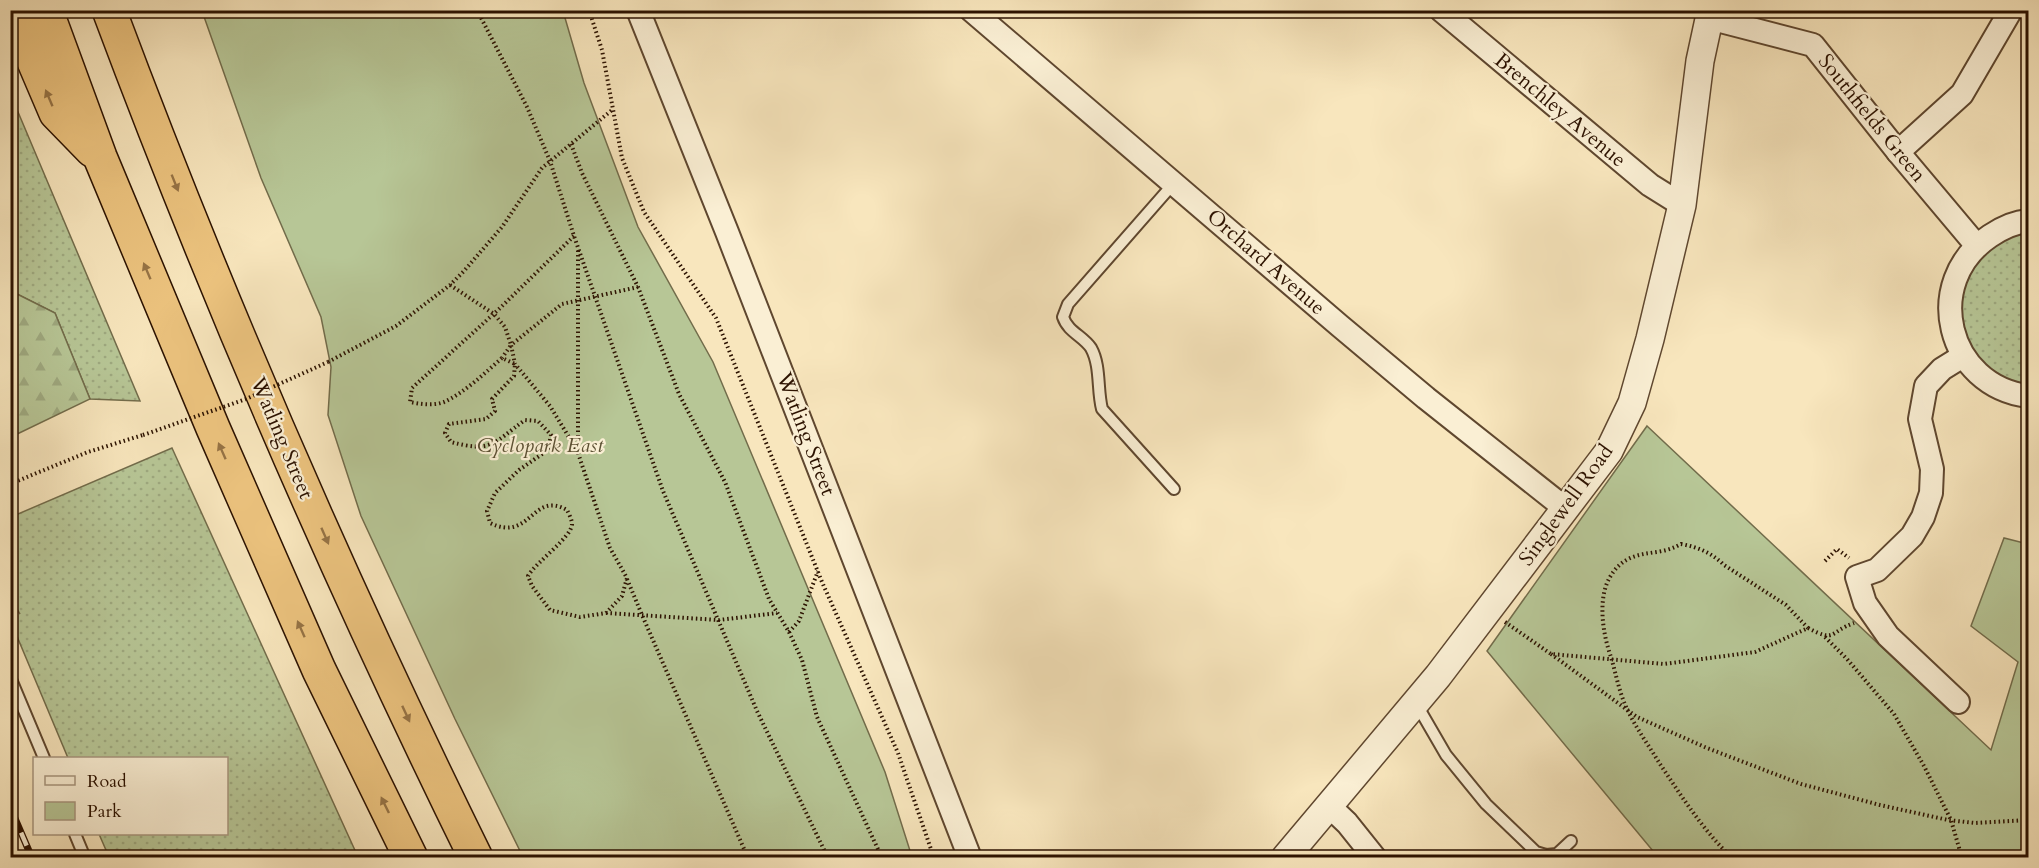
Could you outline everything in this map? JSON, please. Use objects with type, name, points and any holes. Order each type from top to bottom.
[{"type":"highway","points":[[12,10],[56,113],[100,157]]},
{"type":"highway","points":[[46,10],[100,157],[213,428],[319,670],[411,858]]},
{"type":"highway","name":"Watling Street","points":[[109,10],[216,283],[322,530],[416,737],[476,858]]},
{"type":"highway","points":[[129,10],[160,145]]},
{"type":"street","name":"Watling Street","points":[[638,10],[727,232],[970,858]]},
{"type":"street","name":"Orchard Avenue","points":[[971,10],[1418,390],[1566,508]]},
{"type":"street","name":"Brenchley Avenue","points":[[1441,10],[1650,185],[1682,205]]},
{"type":"street","points":[[1898,152],[1962,94],[2011,10]]},
{"type":"street","name":"Singlewell Road","points":[[1285,858],[1438,676],[1609,451],[1632,403],[1682,205],[1700,61],[1710,14]]},
{"type":"street","name":"Southfields Green","points":[[1710,14],[1813,45],[1977,246]]},
{"type":"street","points":[[2028,221],[2008,226],[1977,246],[1963,263],[1951,289],[1952,326],[1963,356],[1978,374],[1998,387],[2018,395],[2028,396]]},
{"type":"street","points":[[1959,702],[1888,636],[1865,603],[1855,569],[1877,570],[1912,536],[1923,517],[1931,493],[1932,468],[1920,419],[1926,386],[1942,369],[1963,356]]},
{"type":"street","points":[[1328,805],[1347,823],[1375,858]]},
{"type":"lane","points":[[1174,183],[1068,304],[1063,317],[1070,330],[1091,350],[1100,387],[1102,409],[1174,489]]},
{"type":"lane","points":[[10,677],[43,757]]},
{"type":"lane","points":[[1415,702],[1446,755],[1479,796],[1536,852],[1546,855],[1557,854],[1571,841]]},
{"type":"lane","points":[[75,835],[85,858]]},
{"type":"path","points":[[477,10],[527,107],[550,161],[663,491],[757,711],[828,858]]},
{"type":"path","points":[[589,10],[602,50],[622,158],[644,212],[716,318],[818,570],[898,753],[934,858]]},
{"type":"path","points":[[10,484],[88,452],[246,399],[328,362],[396,326],[450,285],[502,227],[542,168],[612,110]]},
{"type":"path","points":[[571,144],[582,173],[638,287],[679,394],[725,482],[769,599],[789,632],[802,660],[817,717],[882,858]]},
{"type":"path","points":[[574,236],[494,314],[412,388],[410,402],[422,405],[443,402],[478,379],[501,358],[510,345],[562,304],[638,287]]},
{"type":"path","points":[[578,248],[578,453]]},
{"type":"path","points":[[450,285],[494,314],[505,327],[515,364],[514,376],[492,399],[495,411],[486,419],[448,423],[445,433],[451,442],[470,447],[492,445],[525,420],[538,421],[550,435],[548,450],[519,470],[495,493],[487,512],[490,523],[500,528],[512,529],[542,507],[557,504],[567,510],[572,525],[569,533],[534,566],[528,576],[532,586],[550,610],[580,617],[606,613],[719,620],[777,613]]},
{"type":"path","points":[[501,358],[515,364],[550,406],[578,453],[610,548],[627,578],[748,858]]},
{"type":"path","points":[[1732,858],[1702,825],[1645,741],[1628,710],[1616,681],[1604,634],[1602,612],[1610,577],[1617,568],[1633,556],[1671,550],[1681,544],[1707,552],[1724,566],[1786,605],[1808,628],[1824,637],[1847,659],[1894,714],[1951,820],[1962,858]]},
{"type":"path","points":[[1825,561],[1837,549],[1855,569]]},
{"type":"path","points":[[789,632],[799,621],[818,570]]},
{"type":"path","points":[[606,613],[622,596],[627,578]]},
{"type":"path","points":[[1824,637],[1831,636],[1846,626],[1876,618]]},
{"type":"path","points":[[1499,621],[1501,619],[1628,710],[1651,723],[1707,748],[1801,784],[1880,805],[1951,820],[1975,823],[2028,820]]},
{"type":"path","points":[[1551,654],[1664,664],[1755,652],[1808,628]]},
{"type":"green space","name":"Cyclopark East","points":[[202,11],[563,11],[584,83],[638,227],[713,362],[885,772],[912,857],[523,857],[455,719],[361,516],[328,415],[331,367],[321,317],[261,178]]},
{"type":"green space","points":[[10,93],[140,401],[90,399],[55,313],[11,291]]},
{"type":"green space","points":[[2028,229],[2028,388],[2000,378],[1975,357],[1959,322],[1960,290],[1987,247]]},
{"type":"green space","points":[[11,291],[55,313],[90,399],[11,437]]},
{"type":"green space","points":[[1647,426],[1991,750],[2018,662],[1971,626],[2004,538],[2028,544],[2028,857],[1658,857],[1487,651]]},
{"type":"green space","points":[[172,448],[358,857],[109,857],[99,835],[228,835],[228,757],[68,757],[11,622],[11,600],[20,614],[11,598],[11,517]]},
{"type":"railway","points":[[10,807],[32,858]]},
{"type":"railway","points":[[10,840],[18,858]]}]
